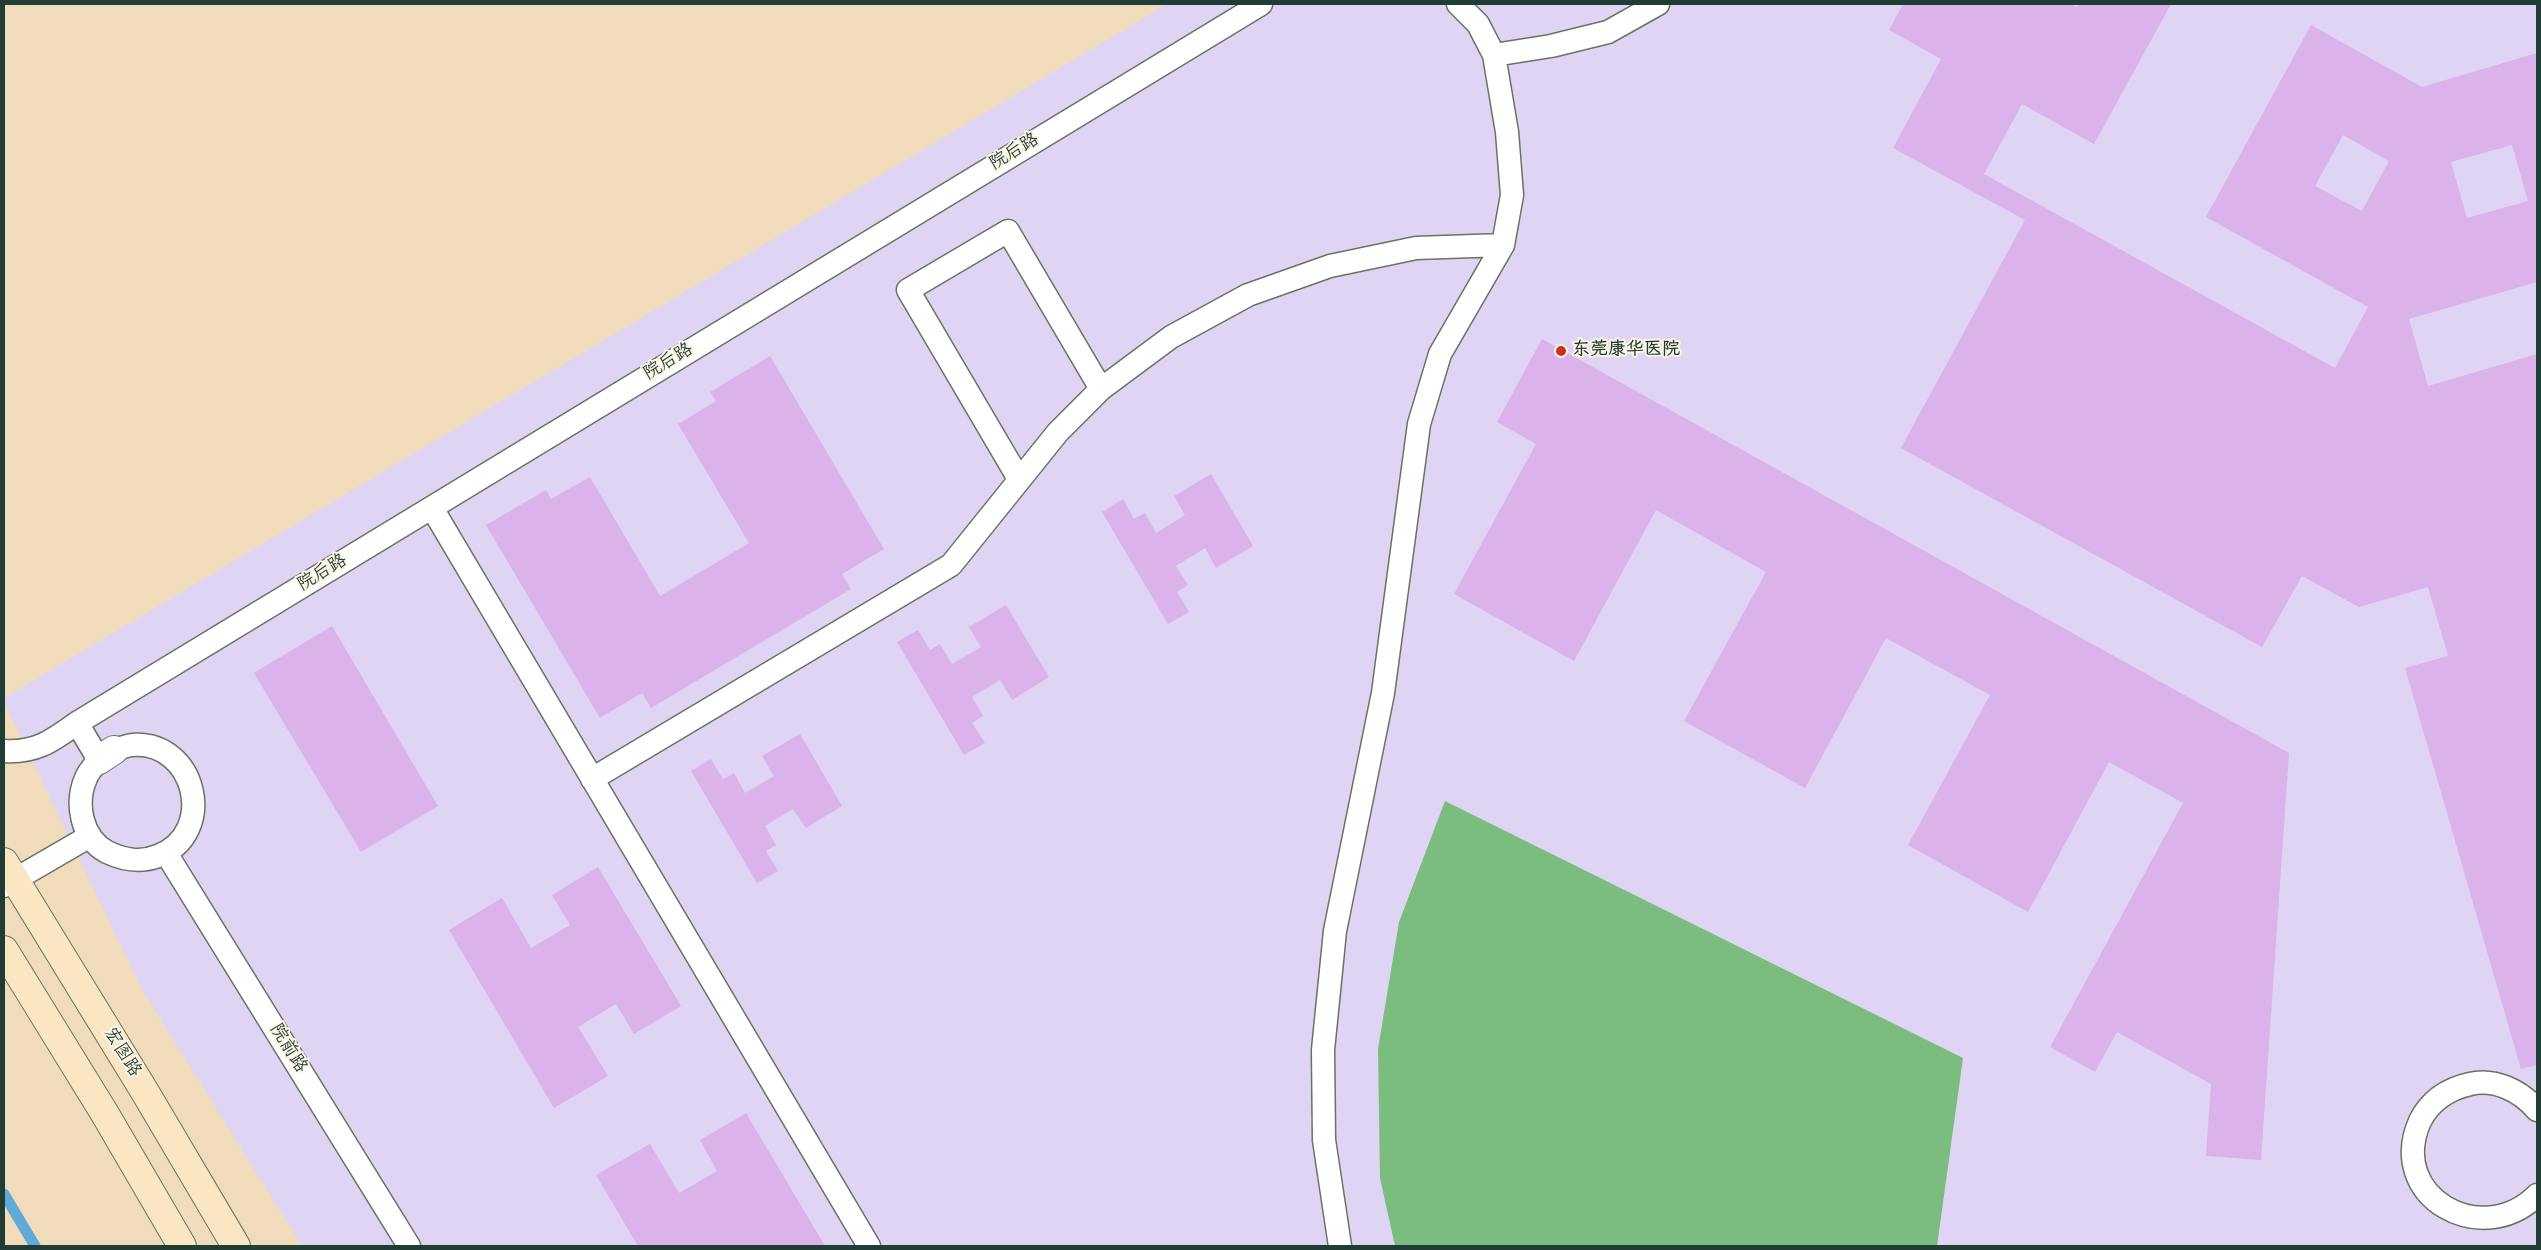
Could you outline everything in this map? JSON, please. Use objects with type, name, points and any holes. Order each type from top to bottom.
[{"type":"main road","name":"宏图路","points":[[7,876],[145,1092],[236,1246]]},
{"type":"main road","points":[[4,950],[105,1114],[182,1246]]},
{"type":"lane","name":"院后路","points":[[4,751],[23,752],[54,740],[78,723],[1261,4]]},
{"type":"lane","points":[[1340,1246],[1324,1140],[1323,1050],[1335,931],[1383,693],[1419,424],[1440,354],[1502,245],[1512,196],[1507,132],[1494,55],[1478,24],[1458,4]]},
{"type":"lane","points":[[1494,55],[1551,46],[1608,32],[1658,4]]},
{"type":"lane","points":[[1020,478],[908,290],[1008,231],[1101,389]]},
{"type":"lane","points":[[592,779],[950,566],[1058,432],[1101,389],[1170,337],[1248,295],[1321,269],[1416,248],[1502,245]]},
{"type":"lane","points":[[432,508],[869,1246]]},
{"type":"lane","points":[[78,723],[106,755]]},
{"type":"lane","points":[[132,745],[152,747],[169,755],[183,768],[192,786],[195,805],[191,824],[181,840],[166,853],[146,860],[125,859],[105,850],[90,836],[81,817],[80,796],[86,776],[106,755],[132,745]]},
{"type":"lane","points":[[7,876],[90,836]]},
{"type":"lane","name":"院前路","points":[[166,853],[409,1246]]},
{"type":"lane","points":[[2537,1110],[2528,1099],[2512,1089],[2492,1083],[2473,1083],[2454,1089],[2436,1099],[2424,1115],[2415,1132],[2412,1152],[2415,1172],[2424,1190],[2437,1205],[2454,1216],[2472,1222],[2492,1222],[2511,1216],[2528,1206],[2537,1195]]},
{"type":"shaded area","name":"东莞康华医院","points":[[1167,4],[2537,4],[2537,1246],[302,1246],[141,988],[4,702],[4,698]]},
{"type":"green space","points":[[1445,801],[1963,1058],[1937,1246],[1395,1246],[1380,1178],[1378,1049],[1399,922]]},
{"type":"building","points":[[1903,4],[2071,4],[2077,7],[2079,4],[2171,4],[2094,144],[2022,104],[1984,174],[2335,368],[2368,307],[2206,217],[2311,25],[2422,87],[2537,53],[2537,282],[2409,319],[2428,386],[2537,354],[2537,1065],[2521,1069],[2405,668],[2448,656],[2428,587],[2359,607],[2302,576],[2262,647],[1901,448],[2025,220],[1893,148],[1941,59],[1889,30]],"holes":[[[2343,135],[2389,161],[2362,211],[2315,186]],[[2512,145],[2528,201],[2467,218],[2451,162]]]},
{"type":"building","points":[[1542,339],[2289,753],[2261,1160],[2206,1156],[2211,1084],[2117,1032],[2095,1072],[2050,1047],[2183,803],[2109,762],[2028,912],[1908,845],[1990,695],[1886,638],[1805,788],[1684,721],[1766,572],[1656,510],[1574,661],[1454,594],[1536,444],[1497,422]]},
{"type":"building","points":[[770,356],[884,549],[842,574],[851,589],[651,708],[642,693],[600,718],[486,525],[546,490],[551,499],[590,477],[660,596],[749,543],[678,424],[716,401],[710,392]]},
{"type":"building","points":[[1211,474],[1253,546],[1216,568],[1205,548],[1176,566],[1188,585],[1177,592],[1189,612],[1168,624],[1102,512],[1123,499],[1134,519],[1145,513],[1156,533],[1185,515],[1174,496]]},
{"type":"building","points":[[1006,605],[1049,677],[1012,700],[1000,680],[972,697],[983,716],[972,723],[985,743],[964,755],[897,642],[918,630],[930,650],[940,644],[952,664],[981,647],[969,627]]},
{"type":"building","points":[[332,626],[438,806],[361,852],[254,673]]},
{"type":"building","points":[[800,734],[842,806],[806,828],[793,809],[765,826],[776,845],[766,851],[778,871],[757,883],[691,771],[711,759],[723,779],[734,773],[745,793],[774,776],[762,756]]},
{"type":"building","points":[[598,867],[681,1006],[634,1034],[616,1004],[578,1027],[608,1076],[554,1108],[449,930],[502,898],[531,948],[570,925],[552,895]]},
{"type":"building","points":[[746,1113],[825,1246],[638,1246],[596,1175],[650,1144],[679,1193],[717,1171],[700,1140]]},
{"type":"waterway","points":[[4,1194],[35,1246]]},
{"type":"place","name":"东莞康华医院","points":[[1561,351]]}]
